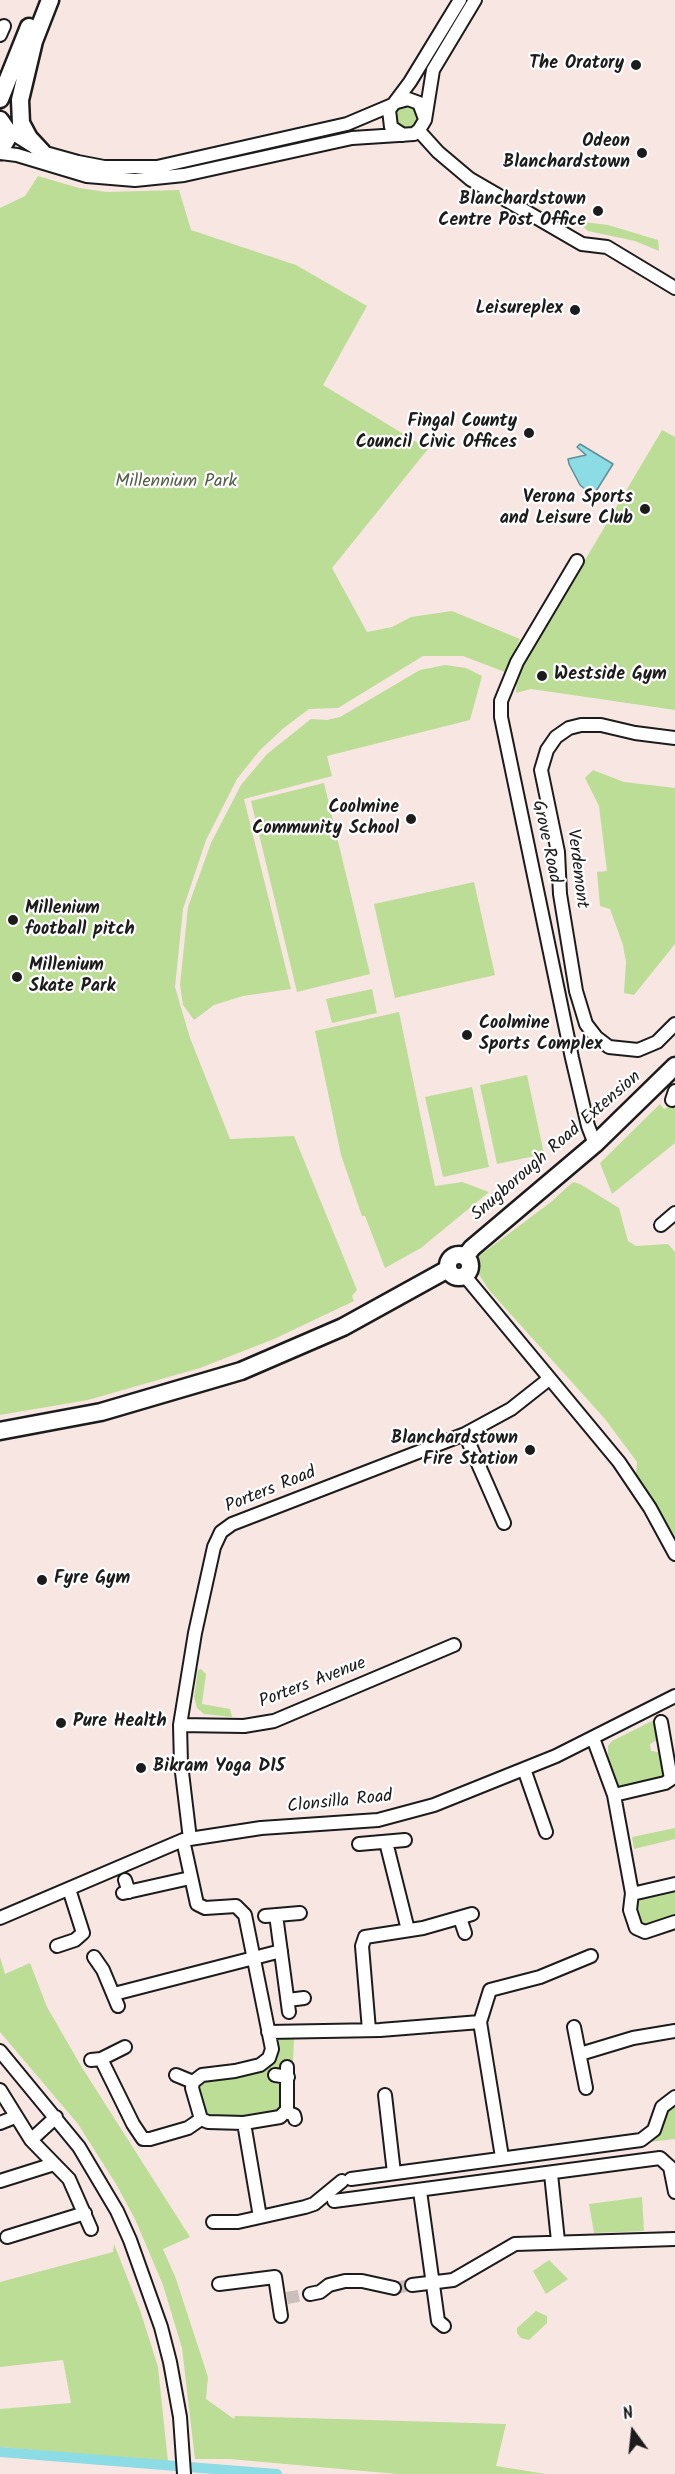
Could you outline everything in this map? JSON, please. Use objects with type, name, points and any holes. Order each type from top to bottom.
[{"type":"main road","points":[[0,99],[40,0]]},
{"type":"main road","points":[[42,152],[29,138],[21,123],[20,100],[34,41],[50,0]]},
{"type":"main road","points":[[0,69],[31,21]]},
{"type":"main road","points":[[0,152],[6,143],[4,125]]},
{"type":"main road","name":"Snugborough Road Extension","points":[[456,1272],[448,1263],[454,1256],[465,1257],[478,1243],[595,1144],[675,1066]]},
{"type":"main road","points":[[0,1431],[101,1412],[241,1371],[343,1327],[456,1272]]},
{"type":"street","points":[[460,0],[391,105],[388,116],[391,127],[417,129],[438,152],[470,179],[582,244],[607,247],[675,288]]},
{"type":"street","points":[[417,129],[432,69],[475,0]]},
{"type":"street","points":[[4,125],[42,152],[105,167],[157,167],[347,124],[408,99],[418,103],[425,114],[417,129]]},
{"type":"street","points":[[0,152],[87,176],[135,180],[184,176],[352,138],[417,129]]},
{"type":"street","name":"Grove Road","points":[[577,561],[517,662],[501,701],[501,717],[572,1058],[588,1126],[595,1144]]},
{"type":"street","name":"Verdemont","points":[[675,738],[635,733],[601,725],[581,725],[569,728],[556,737],[547,750],[541,770],[558,852],[560,894],[576,991],[586,1024],[596,1037],[609,1047],[638,1050],[657,1042],[675,1024]]},
{"type":"street","points":[[661,1225],[675,1213]]},
{"type":"street","points":[[456,1272],[628,1475],[675,1554]]},
{"type":"street","name":"Porters Road","points":[[253,1957],[243,1912],[230,1905],[200,1906],[194,1899],[186,1839],[179,1749],[180,1725],[195,1633],[214,1547],[221,1532],[232,1524],[465,1434],[511,1409],[549,1379]]},
{"type":"street","points":[[465,1434],[504,1523]]},
{"type":"street","name":"Porters Avenue","points":[[180,1725],[244,1726],[274,1721],[454,1645]]},
{"type":"street","name":"Clonsilla Road","points":[[0,1918],[121,1864],[186,1839],[261,1828],[378,1820],[434,1805],[524,1769],[675,1696]]},
{"type":"street","points":[[614,1795],[665,1783],[671,1779],[661,1722]]},
{"type":"street","points":[[592,1738],[614,1795],[632,1894],[630,1910],[639,1931],[675,1922]]},
{"type":"street","points":[[524,1769],[546,1832]]},
{"type":"street","points":[[359,1844],[405,1840]]},
{"type":"street","points":[[386,1842],[408,1930]]},
{"type":"street","points":[[126,1888],[190,1878]]},
{"type":"street","points":[[632,1894],[675,1884]]},
{"type":"street","points":[[57,1946],[75,1940],[83,1933],[69,1889]]},
{"type":"street","points":[[300,1913],[271,1916],[281,1952],[288,2006],[304,1998]]},
{"type":"street","points":[[369,2030],[363,1940],[369,1936],[408,1930],[466,1916],[465,1933]]},
{"type":"street","points":[[114,1994],[253,1957],[281,1952]]},
{"type":"street","points":[[502,2157],[480,2022],[486,2011],[488,1993],[494,1989],[540,1977],[591,1956]]},
{"type":"street","points":[[94,1957],[118,2006]]},
{"type":"street","points":[[201,2119],[192,2088],[193,2082],[202,2075],[242,2070],[266,2061],[272,2049],[253,1957]]},
{"type":"street","points":[[268,2032],[369,2030],[480,2022]]},
{"type":"street","points":[[574,2027],[586,2088]]},
{"type":"street","points":[[580,2054],[633,2038],[675,2031]]},
{"type":"street","points":[[125,2047],[96,2060],[143,2139],[192,2126],[201,2119]]},
{"type":"street","points":[[0,2051],[56,2117],[92,2169],[130,2240],[161,2327],[180,2417],[184,2474]]},
{"type":"street","points":[[201,2119],[213,2123],[244,2123],[290,2116],[283,2073]]},
{"type":"street","points":[[176,2075],[193,2082]]},
{"type":"street","points":[[0,2090],[31,2140],[69,2179],[91,2229]]},
{"type":"street","points":[[385,2095],[394,2173]]},
{"type":"street","points":[[213,2222],[238,2222],[314,2204],[346,2180],[502,2157],[641,2140],[654,2130],[662,2107],[675,2097]]},
{"type":"street","points":[[0,2123],[15,2117]]},
{"type":"street","points":[[31,2140],[56,2117]]},
{"type":"street","points":[[244,2123],[260,2217]]},
{"type":"street","points":[[334,2201],[660,2158],[670,2167],[675,2192]]},
{"type":"street","points":[[0,2181],[54,2164]]},
{"type":"street","points":[[551,2174],[558,2241]]},
{"type":"street","points":[[420,2191],[438,2321],[444,2326]]},
{"type":"street","points":[[7,2237],[85,2213]]},
{"type":"street","points":[[412,2285],[453,2280],[515,2244],[675,2239]]},
{"type":"street","points":[[219,2284],[272,2276],[283,2298],[280,2316]]},
{"type":"street","points":[[310,2294],[320,2292],[329,2284],[345,2281],[362,2281],[394,2288]]},
{"type":"green space","points":[[407,105],[412,106],[418,112],[418,122],[412,128],[407,129],[402,128],[396,122],[395,117],[396,112],[402,106]]},
{"type":"green space","name":"Millennium Park","points":[[38,176],[79,188],[107,192],[179,190],[191,230],[296,265],[367,306],[323,385],[428,449],[332,568],[367,632],[392,627],[411,617],[452,611],[520,639],[505,672],[463,656],[423,656],[338,708],[309,709],[285,727],[260,750],[237,779],[206,840],[183,909],[175,987],[190,1038],[230,1139],[294,1136],[357,1290],[352,1296],[354,1301],[274,1339],[200,1368],[88,1400],[0,1415],[0,208],[25,196]]},
{"type":"green space","points":[[584,222],[608,225],[658,240],[659,251],[635,241],[588,231],[581,225]]},
{"type":"green space","name":"Verona Sports and Leisure Club","points":[[662,430],[675,437],[675,710],[531,689],[516,693],[517,675]]},
{"type":"green space","points":[[445,665],[466,668],[482,676],[470,720],[327,756],[332,776],[244,799],[291,989],[243,996],[214,1005],[194,1020],[183,1005],[180,985],[188,907],[211,843],[241,785],[267,754],[311,719],[327,720],[340,717],[420,670]]},
{"type":"green space","points":[[593,770],[624,782],[675,788],[675,944],[634,995],[624,993],[626,962],[623,945],[610,909],[600,906],[597,872],[607,871],[599,806],[585,778]]},
{"type":"green space","points":[[324,783],[370,974],[297,992],[251,801]]},
{"type":"green space","points":[[474,882],[495,975],[395,998],[374,904]]},
{"type":"green space","points":[[372,989],[377,1013],[332,1023],[326,999]]},
{"type":"green space","points":[[399,1012],[435,1186],[462,1182],[489,1192],[421,1248],[385,1268],[365,1216],[362,1216],[341,1155],[315,1031]]},
{"type":"green space","points":[[527,1075],[544,1154],[497,1164],[480,1085]]},
{"type":"green space","points":[[472,1087],[489,1167],[443,1177],[425,1097]]},
{"type":"green space","points":[[660,1104],[664,1109],[670,1106],[675,1108],[675,1143],[612,1194],[600,1163]]},
{"type":"green space","points":[[573,1182],[619,1208],[628,1241],[636,1246],[668,1244],[675,1252],[675,1536],[636,1474],[637,1462],[605,1419],[489,1290],[471,1262],[551,1202]]},
{"type":"green space","points":[[201,1669],[206,1674],[202,1704],[230,1709],[232,1717],[204,1714],[197,1708],[194,1697],[198,1670]]},
{"type":"green space","points":[[656,1719],[659,1739],[650,1744],[651,1751],[662,1753],[665,1777],[622,1788],[617,1786],[608,1759],[608,1746],[612,1741]]},
{"type":"green space","points":[[675,1828],[675,1839],[634,1849],[632,1837]]},
{"type":"green space","points":[[675,1889],[675,1917],[645,1927],[638,1924],[635,1900]]},
{"type":"green space","points":[[0,1957],[5,1974],[30,1963],[47,2007],[81,2066],[190,2237],[163,2249],[176,2279],[208,2377],[206,2399],[234,2419],[235,2416],[506,2424],[496,2466],[546,2474],[397,2474],[230,2459],[195,2459],[182,2348],[163,2285],[135,2219],[78,2124],[0,2032]]},
{"type":"green space","points":[[294,2038],[293,2063],[285,2064],[284,2069],[272,2074],[272,2083],[282,2085],[282,2108],[277,2113],[260,2117],[206,2117],[197,2090],[199,2084],[207,2079],[244,2075],[261,2070],[272,2062],[277,2053],[276,2045],[279,2040]]},
{"type":"green space","points":[[670,2105],[672,2107],[674,2105],[675,2109],[675,2139],[650,2142],[659,2131],[664,2114]]},
{"type":"green space","points":[[642,2197],[644,2231],[594,2233],[589,2204]]},
{"type":"green space","points":[[114,2244],[140,2310],[158,2367],[168,2462],[0,2447],[0,2409],[71,2403],[63,2360],[0,2367],[0,2282],[113,2252]]},
{"type":"green space","points":[[549,2260],[568,2279],[546,2294],[533,2271]]},
{"type":"green space","points":[[536,2311],[547,2316],[547,2323],[529,2340],[521,2338],[517,2333],[517,2328]]},
{"type":"water","points":[[580,444],[613,464],[593,496],[580,485],[569,464],[568,459],[586,455],[577,447]]},
{"type":"waterway","points":[[0,2452],[277,2474]]},
{"type":"tunnel","points":[[394,2288],[412,2285]]},
{"type":"tunnel","points":[[287,2298],[310,2294]]},
{"type":"place","name":"The Oratory","points":[[636,65]]},
{"type":"place","name":"Odeon Blanchardstown","points":[[642,153]]},
{"type":"place","name":"Blanchardstown Centre Post Office","points":[[598,211]]},
{"type":"place","name":"Leisureplex","points":[[575,310]]},
{"type":"place","name":"Fingal County Council Civic Offices","points":[[529,433]]},
{"type":"place","name":"Verona Sports and Leisure Club","points":[[645,509]]},
{"type":"place","name":"Westside Gym","points":[[542,676]]},
{"type":"place","name":"Coolmine Community School","points":[[411,819]]},
{"type":"place","name":"Millenium football pitch","points":[[13,920]]},
{"type":"place","name":"Millenium Skate Park","points":[[17,977]]},
{"type":"place","name":"Coolmine Sports Complex","points":[[467,1035]]},
{"type":"place","name":"Blanchardstown Fire Station","points":[[530,1450]]},
{"type":"place","name":"Fyre Gym","points":[[42,1580]]},
{"type":"place","name":"Pure Health","points":[[61,1723]]},
{"type":"place","name":"Bikram Yoga D15","points":[[141,1768]]}]
